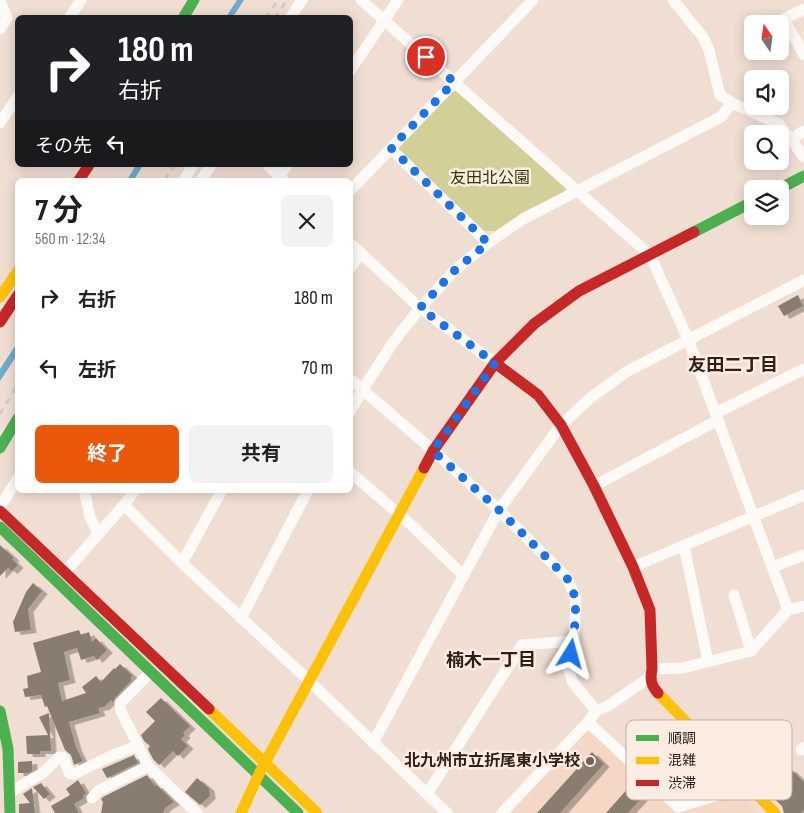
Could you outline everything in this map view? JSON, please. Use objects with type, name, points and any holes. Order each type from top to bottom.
[{"type":"main road","points":[[184,15],[194,0]]},
{"type":"main road","points":[[197,15],[206,0]]},
{"type":"main road","points":[[79,178],[88,167]]},
{"type":"main road","points":[[789,184],[804,176]]},
{"type":"main road","points":[[241,813],[259,774],[400,516],[433,451],[495,363],[534,324],[579,291],[744,206]]},
{"type":"main road","points":[[0,297],[15,275]]},
{"type":"main road","points":[[0,322],[15,300]]},
{"type":"main road","points":[[495,363],[538,395],[562,425],[633,567],[650,610],[653,688],[684,720]]},
{"type":"main road","points":[[0,448],[15,423]]},
{"type":"main road","points":[[0,511],[266,762],[317,813]]},
{"type":"main road","points":[[0,527],[298,813]]},
{"type":"main road","points":[[0,711],[8,749],[10,813]]},
{"type":"main road","points":[[762,800],[775,813]]},
{"type":"street","points":[[71,15],[81,0]]},
{"type":"street","points":[[292,15],[302,0]]},
{"type":"street","points":[[361,0],[650,255],[688,339],[788,610]]},
{"type":"street","points":[[353,67],[398,0]]},
{"type":"street","points":[[353,188],[533,0]]},
{"type":"street","points":[[674,0],[703,37],[709,50],[720,95],[732,103],[779,124],[804,157]]},
{"type":"street","points":[[0,1],[7,18],[0,28]]},
{"type":"street","points":[[804,9],[784,20],[804,55]]},
{"type":"street","points":[[0,123],[15,100]]},
{"type":"street","points":[[353,406],[362,388],[392,344],[420,308],[455,270],[488,243],[523,219],[722,117],[732,103]]},
{"type":"street","points":[[790,140],[804,131]]},
{"type":"street","points":[[391,148],[488,243]]},
{"type":"street","points":[[185,178],[192,167]]},
{"type":"street","points":[[202,178],[209,167]]},
{"type":"street","points":[[270,167],[279,178]]},
{"type":"street","points":[[353,246],[420,308],[495,363]]},
{"type":"street","points":[[353,264],[361,253]]},
{"type":"street","points":[[373,743],[499,510],[562,425],[589,399],[626,372],[804,280]]},
{"type":"street","points":[[594,486],[804,368]]},
{"type":"street","points":[[353,381],[499,510],[567,578],[576,599],[574,641],[568,668],[572,681],[596,711]]},
{"type":"street","points":[[353,475],[407,521],[464,576]]},
{"type":"street","points":[[0,507],[15,483]]},
{"type":"street","points":[[85,493],[90,517],[98,534]]},
{"type":"street","points":[[64,573],[133,493]]},
{"type":"street","points":[[182,563],[220,493]]},
{"type":"street","points":[[241,618],[306,493]]},
{"type":"street","points":[[633,567],[754,517],[804,494]]},
{"type":"street","points":[[124,505],[182,563],[447,813]]},
{"type":"street","points":[[684,546],[708,661]]},
{"type":"street","points":[[773,568],[804,554]]},
{"type":"street","points":[[734,595],[752,652]]},
{"type":"street","points":[[502,813],[588,722],[596,711],[608,706],[651,673],[683,668],[752,652],[788,610],[804,606]]},
{"type":"street","points":[[427,794],[522,645],[574,641]]},
{"type":"street","points":[[151,672],[120,704],[121,711],[148,766],[197,813]]},
{"type":"street","points":[[588,722],[626,758]]},
{"type":"street","points":[[9,793],[44,772],[59,758],[64,758],[69,773],[74,774],[137,746]]},
{"type":"street","points":[[92,798],[98,791],[148,766]]},
{"type":"street","points":[[671,800],[678,807],[708,800]]},
{"type":"shaded area","name":"北九州市立折尾東小学校","points":[[588,728],[626,762],[626,800],[668,800],[681,812],[724,800],[747,800],[760,813],[509,813]]},
{"type":"green space","name":"友田北公園","points":[[458,91],[565,188],[565,193],[527,210],[497,231],[485,231],[398,150],[399,145],[451,93]]},
{"type":"water","points":[[237,0],[244,0],[234,15],[227,15]]},
{"type":"water","points":[[135,167],[142,167],[135,178],[128,178]]},
{"type":"water","points":[[15,346],[15,358],[0,381],[0,369]]},
{"type":"building","points":[[798,295],[803,306],[784,316],[778,306]]},
{"type":"building","points":[[0,545],[14,558],[12,559],[18,565],[12,571],[8,568],[0,576]]},
{"type":"building","points":[[33,583],[42,591],[28,609],[31,630],[15,632],[13,622],[26,592]]},
{"type":"building","points":[[79,630],[81,635],[89,632],[92,642],[96,638],[107,650],[97,660],[94,656],[81,660],[77,648],[64,652],[70,680],[58,683],[62,701],[86,693],[82,687],[96,676],[101,682],[120,664],[133,676],[130,678],[132,680],[115,698],[113,703],[111,700],[104,707],[98,708],[100,713],[69,722],[76,747],[83,761],[74,765],[71,755],[65,750],[41,695],[25,697],[23,689],[28,688],[27,676],[41,672],[33,643]]},
{"type":"building","points":[[161,698],[190,726],[183,733],[185,735],[181,739],[188,746],[178,756],[173,751],[159,765],[153,759],[148,749],[150,746],[141,735],[155,721],[146,712]]},
{"type":"building","points":[[49,713],[51,751],[40,751],[40,754],[27,754],[26,736],[48,735],[39,717]]},
{"type":"building","points":[[592,752],[604,764],[560,813],[537,813]]},
{"type":"building","points":[[134,755],[138,763],[107,778],[102,769]]},
{"type":"building","points":[[32,761],[32,771],[18,773],[18,762]]},
{"type":"building","points":[[792,770],[804,782],[804,810],[801,813],[784,813],[782,806],[776,800],[792,800]]},
{"type":"building","points":[[147,775],[155,786],[157,785],[174,802],[165,808],[163,813],[101,813],[103,802],[101,799],[103,797]]},
{"type":"building","points":[[197,778],[209,788],[210,796],[200,805],[185,792]]},
{"type":"building","points":[[78,780],[86,793],[83,796],[84,798],[74,804],[79,813],[55,813],[51,806],[70,795],[66,789]]},
{"type":"building","points":[[41,783],[50,794],[44,799],[33,787]]},
{"type":"building","points":[[32,788],[35,813],[19,813],[19,804],[30,803],[23,794]]},
{"type":"building","points":[[626,790],[626,800],[640,800],[628,813],[606,813]]},
{"type":"railway","points":[[268,15],[278,0]]},
{"type":"railway","points":[[277,15],[287,0]]},
{"type":"railway","points":[[166,178],[174,167]]},
{"type":"railway","points":[[0,414],[15,389]]},
{"type":"traffic: fast","points":[[185,15],[194,0]]},
{"type":"traffic: fast","points":[[789,184],[804,176]]},
{"type":"traffic: fast","points":[[694,232],[744,206]]},
{"type":"traffic: fast","points":[[0,448],[15,423]]},
{"type":"traffic: fast","points":[[0,527],[298,813]]},
{"type":"traffic: fast","points":[[0,711],[8,749],[10,813]]},
{"type":"traffic: slow","points":[[0,297],[15,275]]},
{"type":"traffic: slow","points":[[241,813],[259,774],[424,468]]},
{"type":"traffic: slow","points":[[658,693],[684,720]]},
{"type":"traffic: slow","points":[[209,709],[317,813]]},
{"type":"traffic: slow","points":[[762,800],[775,813]]},
{"type":"traffic: jam","points":[[80,178],[88,167]]},
{"type":"traffic: jam","points":[[424,468],[433,451],[495,363],[534,324],[579,291],[694,232]]},
{"type":"traffic: jam","points":[[0,322],[15,300]]},
{"type":"traffic: jam","points":[[495,363],[538,395],[561,425],[594,486],[633,567],[650,610],[651,679],[652,685],[658,693]]},
{"type":"traffic: jam","points":[[0,511],[209,709]]},
{"type":"place","name":"北九州市立折尾東小学校","points":[[590,761]]},
{"type":"district","name":"友田二丁目","points":[[733,365]]},
{"type":"district","name":"楠木一丁目","points":[[491,660]]},
{"type":"route","points":[[426,57],[454,82],[391,148],[488,243],[455,270],[420,308],[495,363],[433,451],[499,510],[567,578],[576,599],[574,641],[571,654]]}]
